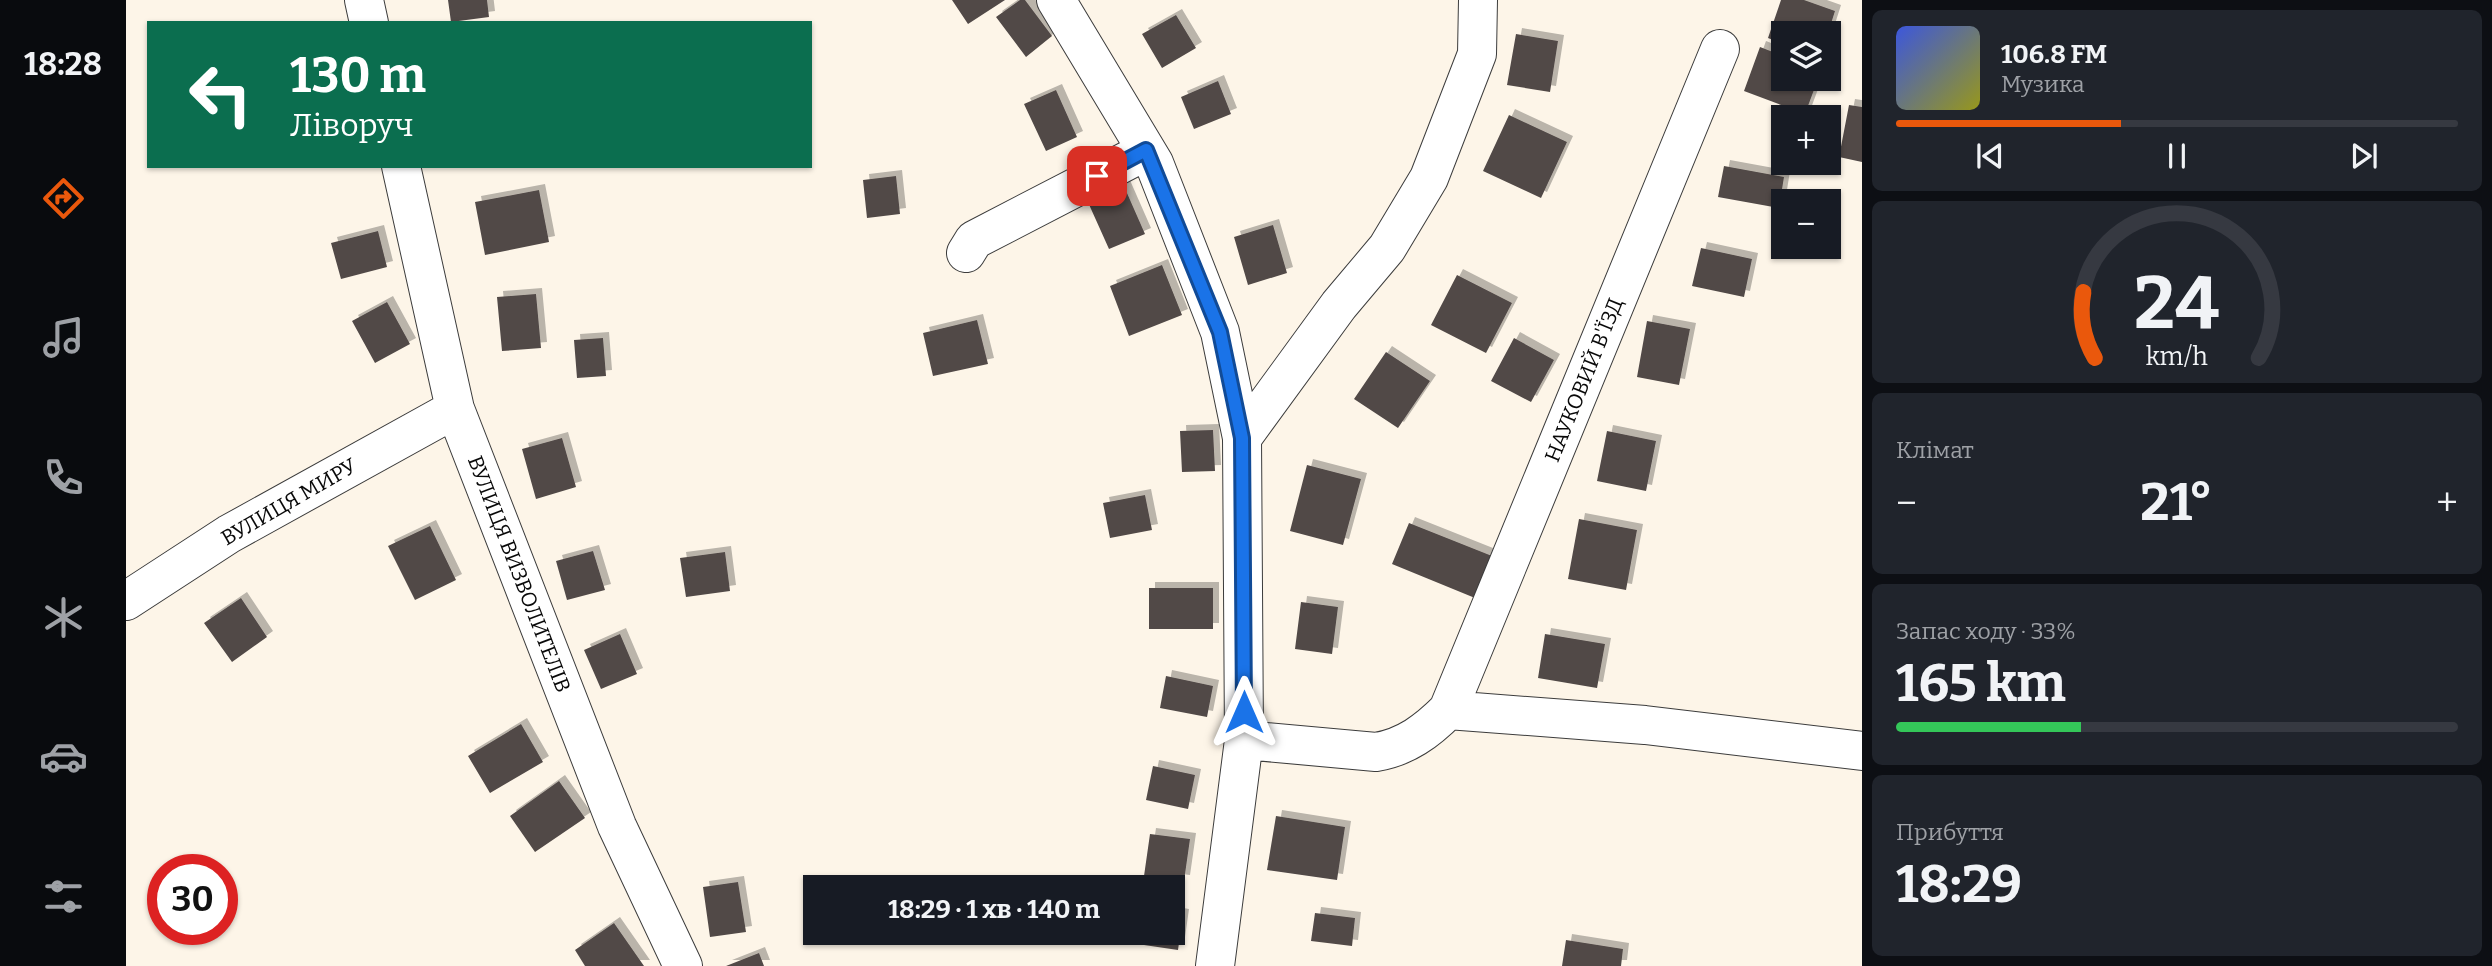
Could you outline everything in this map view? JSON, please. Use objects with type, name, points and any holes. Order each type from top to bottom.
[{"type":"street","points":[[364,0],[369,21]]},
{"type":"street","points":[[1056,0],[1146,150],[1220,332],[1242,438],[1244,740],[1215,966]]},
{"type":"street","points":[[1242,438],[1339,304],[1387,248],[1429,178],[1477,54],[1478,0]]},
{"type":"street","name":"НАУКОВИЙ В'ЇЗД","points":[[1244,740],[1376,752],[1390,750],[1426,732],[1448,710],[1720,49]]},
{"type":"street","points":[[967,253],[974,240],[1146,150]]},
{"type":"street","name":"ВУЛИЦЯ ВИЗВОЛИТЕЛІВ","points":[[401,168],[455,409],[617,826],[683,966]]},
{"type":"street","name":"ВУЛИЦЯ МИРУ","points":[[126,601],[229,534],[455,409]]},
{"type":"street","points":[[1448,710],[1645,725],[1862,751]]},
{"type":"building","points":[[448,0],[487,0],[489,17],[451,21]]},
{"type":"building","points":[[952,0],[1005,0],[968,24]]},
{"type":"building","points":[[1020,0],[1025,0],[1052,36],[1026,57],[996,17]]},
{"type":"building","points":[[1781,0],[1804,0],[1835,11],[1832,21],[1774,21]]},
{"type":"building","points":[[1176,15],[1196,48],[1162,68],[1142,34]]},
{"type":"building","points":[[1516,34],[1558,41],[1550,92],[1507,85]]},
{"type":"building","points":[[1760,47],[1771,51],[1771,91],[1814,91],[1808,105],[1781,105],[1744,91]]},
{"type":"building","points":[[1218,81],[1231,114],[1194,129],[1181,97]]},
{"type":"building","points":[[1056,90],[1077,137],[1046,151],[1024,104]]},
{"type":"building","points":[[1849,105],[1862,107],[1862,162],[1841,157]]},
{"type":"building","points":[[1509,115],[1567,142],[1541,198],[1483,171]]},
{"type":"building","points":[[1724,166],[1784,177],[1782,189],[1771,189],[1771,207],[1718,197]]},
{"type":"building","points":[[896,176],[900,214],[867,218],[863,180]]},
{"type":"building","points":[[1123,184],[1145,234],[1109,249],[1087,200]]},
{"type":"building","points":[[539,190],[549,242],[485,255],[475,202]]},
{"type":"building","points":[[1273,225],[1287,273],[1248,285],[1234,237]]},
{"type":"building","points":[[378,231],[387,267],[341,279],[331,243]]},
{"type":"building","points":[[1701,248],[1752,259],[1744,297],[1692,286]]},
{"type":"building","points":[[1162,265],[1182,315],[1129,336],[1110,286]]},
{"type":"building","points":[[1457,275],[1512,303],[1486,353],[1431,325]]},
{"type":"building","points":[[536,294],[541,348],[502,351],[497,297]]},
{"type":"building","points":[[387,302],[410,344],[375,363],[352,321]]},
{"type":"building","points":[[977,320],[988,364],[933,376],[923,333]]},
{"type":"building","points":[[1647,321],[1690,329],[1679,385],[1637,377]]},
{"type":"building","points":[[603,338],[606,376],[577,378],[574,340]]},
{"type":"building","points":[[1514,338],[1554,360],[1531,402],[1491,381]]},
{"type":"building","points":[[1386,352],[1430,381],[1398,428],[1354,399]]},
{"type":"building","points":[[1213,430],[1215,471],[1182,472],[1180,431]]},
{"type":"building","points":[[1607,431],[1656,441],[1646,491],[1597,481]]},
{"type":"building","points":[[562,438],[576,487],[536,499],[522,449]]},
{"type":"building","points":[[1307,465],[1361,479],[1343,545],[1290,531]]},
{"type":"building","points":[[1145,495],[1152,530],[1110,538],[1103,503]]},
{"type":"building","points":[[1579,519],[1637,530],[1626,590],[1568,579]]},
{"type":"building","points":[[1409,523],[1492,556],[1475,598],[1392,564]]},
{"type":"building","points":[[430,526],[456,580],[415,600],[388,546]]},
{"type":"building","points":[[593,551],[605,590],[567,600],[556,561]]},
{"type":"building","points":[[725,552],[730,591],[686,597],[680,558]]},
{"type":"building","points":[[1149,588],[1213,588],[1213,629],[1149,629]]},
{"type":"building","points":[[241,598],[267,637],[232,662],[204,623]]},
{"type":"building","points":[[1301,602],[1338,607],[1332,654],[1295,649]]},
{"type":"building","points":[[620,634],[637,674],[601,689],[584,650]]},
{"type":"building","points":[[1545,634],[1605,644],[1597,688],[1538,678]]},
{"type":"building","points":[[1166,676],[1213,686],[1207,717],[1160,708]]},
{"type":"building","points":[[521,724],[543,762],[490,793],[468,756]]},
{"type":"building","points":[[1153,766],[1195,775],[1188,809],[1146,800]]},
{"type":"building","points":[[559,781],[585,818],[535,852],[510,816]]},
{"type":"building","points":[[1276,816],[1345,827],[1337,880],[1267,870]]},
{"type":"building","points":[[1150,834],[1190,839],[1185,875],[1144,875]]},
{"type":"building","points":[[738,882],[746,932],[710,937],[703,887]]},
{"type":"building","points":[[1315,913],[1355,918],[1352,946],[1311,941]]},
{"type":"building","points":[[614,923],[644,966],[585,966],[575,950]]},
{"type":"building","points":[[1566,940],[1623,949],[1621,966],[1562,966]]},
{"type":"building","points":[[1144,945],[1179,945],[1178,950]]},
{"type":"building","points":[[759,953],[764,966],[726,966]]},
{"type":"route","points":[[1097,176],[1146,150],[1154,163],[1220,332],[1242,438],[1244,712]]}]
